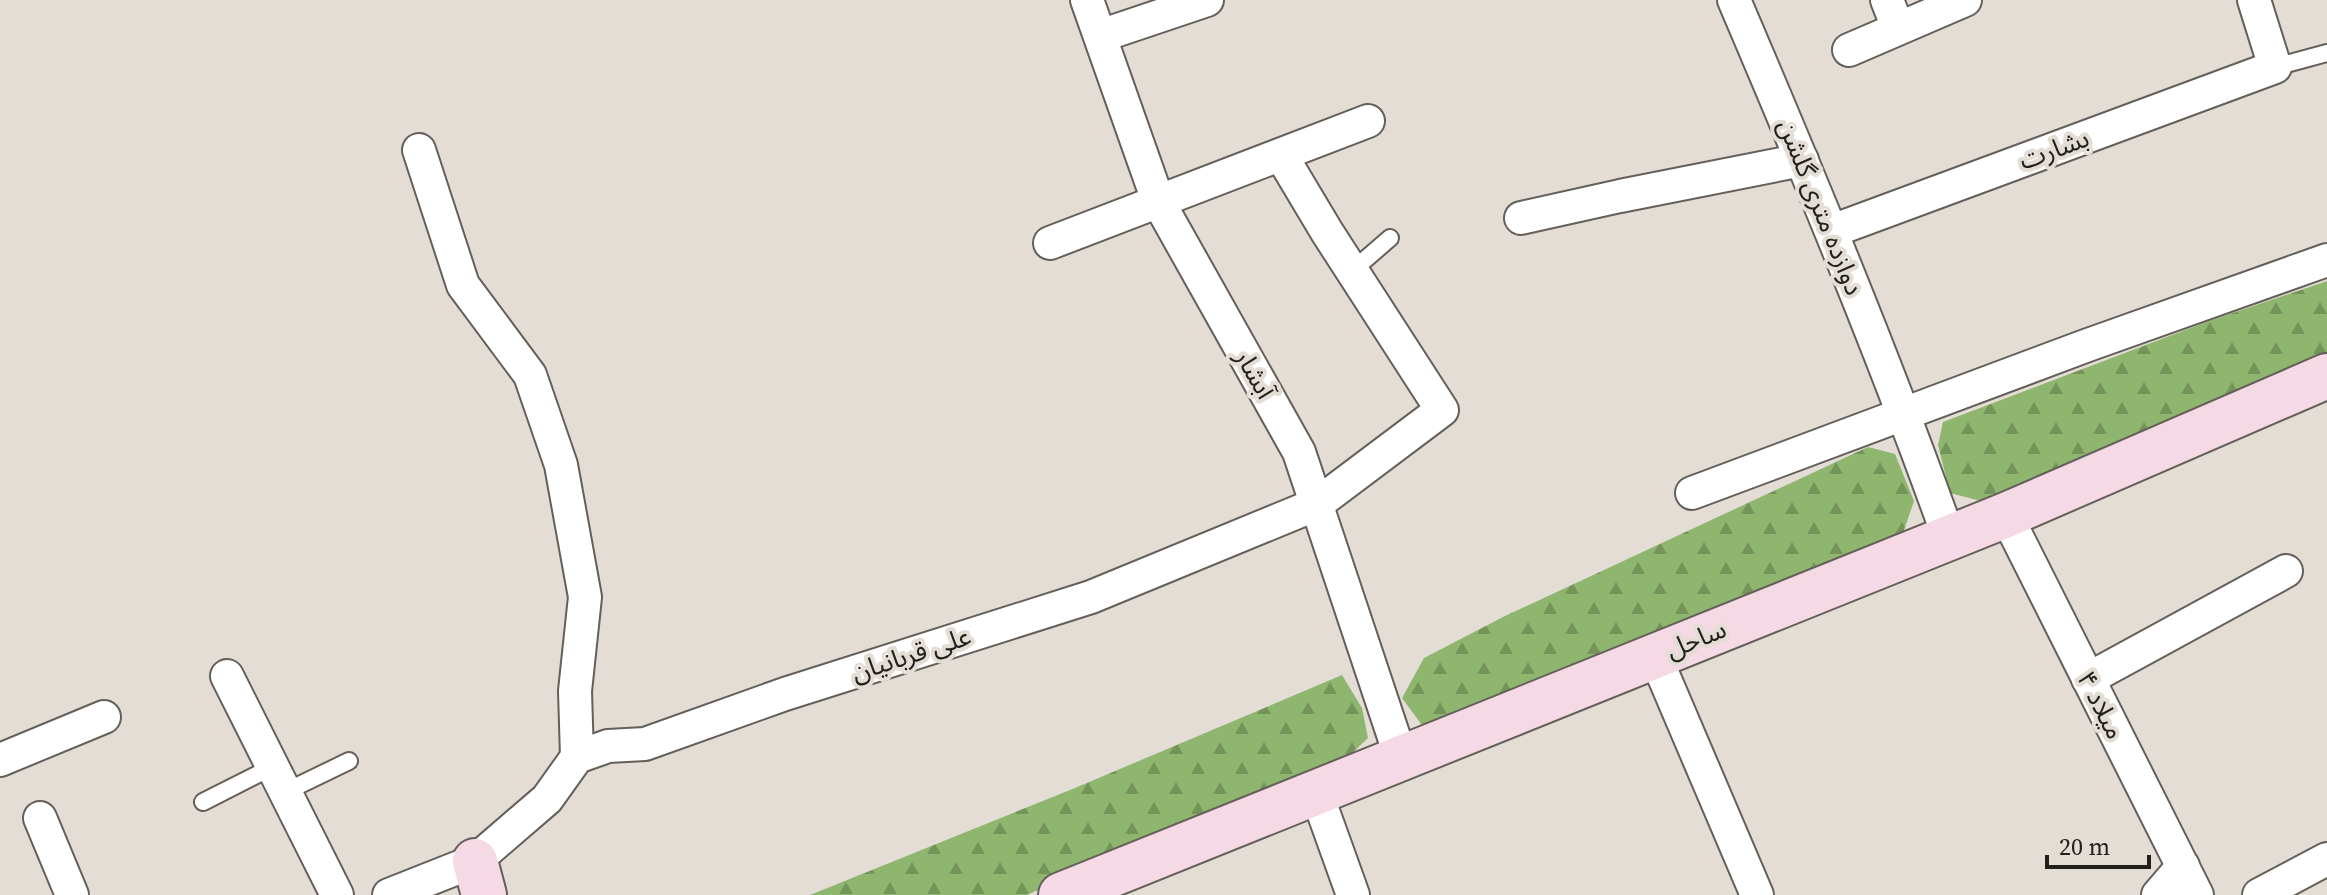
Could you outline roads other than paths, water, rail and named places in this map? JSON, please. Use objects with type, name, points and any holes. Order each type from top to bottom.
[{"type":"street","name":"آبشار","points":[[1087,0],[1158,201],[1299,452],[1401,758]]},
{"type":"street","points":[[1100,36],[1207,0]]},
{"type":"street","name":"دوازده متری گلشن","points":[[1734,0],[1832,231],[1905,415],[1949,538]]},
{"type":"street","points":[[1849,50],[1893,14],[1965,0]]},
{"type":"street","points":[[2254,0],[2275,67]]},
{"type":"street","name":"بشارت","points":[[1832,231],[2275,67]]},
{"type":"street","points":[[1050,243],[1368,121]]},
{"type":"street","points":[[389,895],[479,878],[547,799],[577,757],[575,691],[585,597],[561,465],[530,375],[463,285],[419,150]]},
{"type":"street","points":[[1281,155],[1352,271]]},
{"type":"street","points":[[1521,218],[1802,160]]},
{"type":"street","points":[[1692,493],[2088,345],[2327,260]]},
{"type":"street","name":"علی قربانیان","points":[[577,757],[608,746],[645,744],[785,694],[1091,597],[1317,504],[1442,410],[1352,271]]},
{"type":"street","name":"ساحل","points":[[1071,893],[2006,515],[2327,376]]},
{"type":"street","name":"میلاد ۴","points":[[2006,515],[2197,895]]},
{"type":"street","points":[[2088,679],[2286,571]]},
{"type":"street","points":[[1655,656],[1757,895]]},
{"type":"street","points":[[227,676],[337,895]]},
{"type":"street","points":[[0,760],[104,717]]},
{"type":"street","points":[[1316,792],[1353,895]]},
{"type":"street","points":[[40,818],[72,895]]},
{"type":"street","points":[[2259,895],[2327,859]]},
{"type":"street","points":[[2158,895],[2183,866]]},
{"type":"lane","points":[[2275,67],[2327,53]]},
{"type":"lane","points":[[1352,271],[1390,238]]},
{"type":"lane","points":[[203,802],[349,761]]}]
